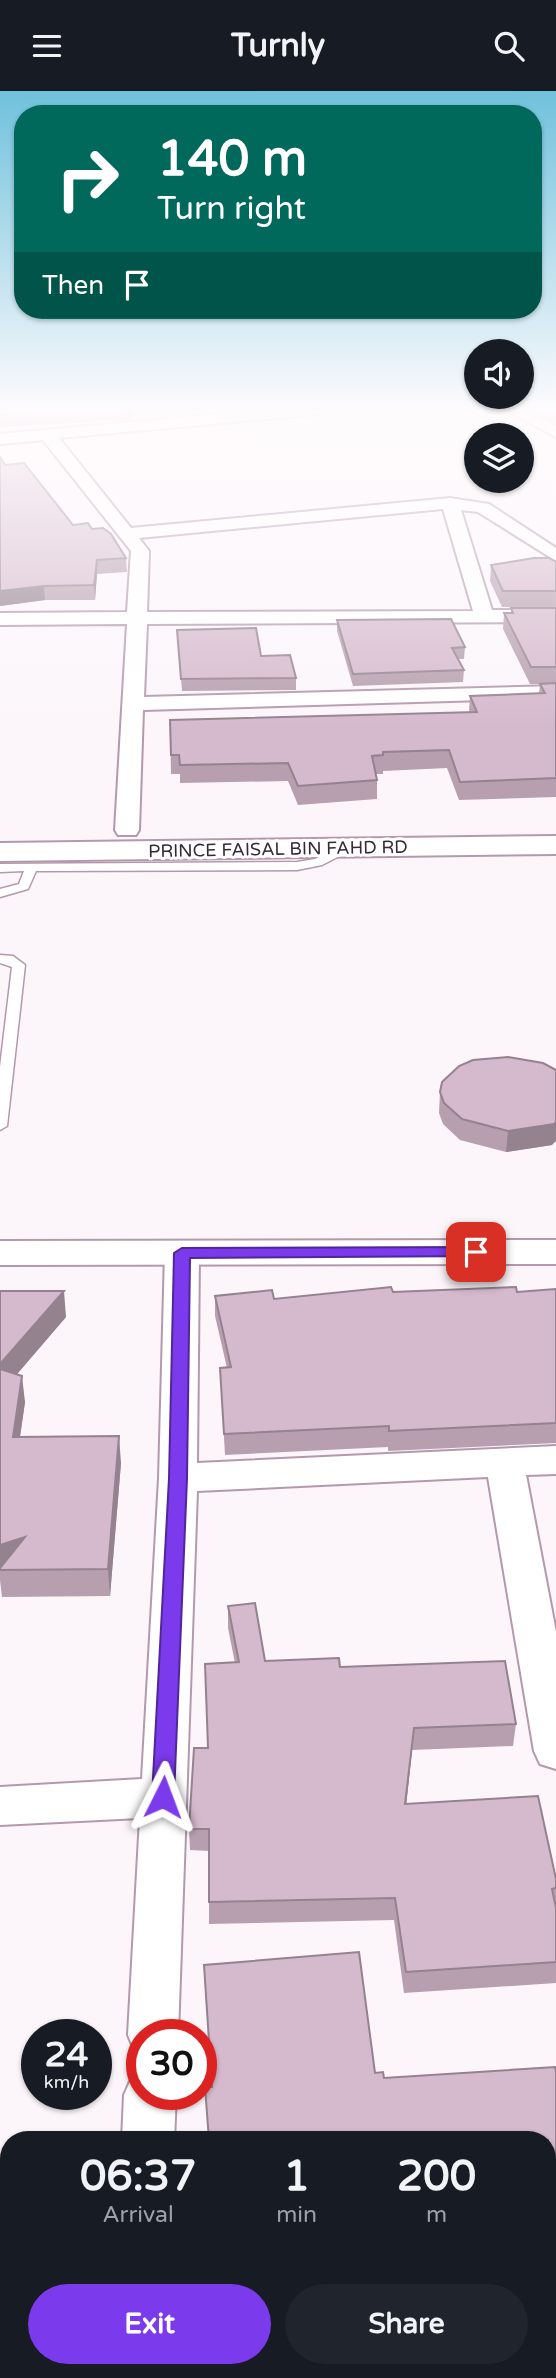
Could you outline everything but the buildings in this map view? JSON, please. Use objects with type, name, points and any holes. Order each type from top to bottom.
[{"type":"main road","name":"PRINCE FAISAL BIN FAHD RD","points":[[0,831],[556,827]]},
{"type":"main road","name":"PRINCE FAISAL BIN FAHD RD","points":[[0,852],[556,845]]},
{"type":"main road","points":[[0,1253],[556,1252]]},
{"type":"street","points":[[112,516],[140,551],[127,829]]},
{"type":"street","points":[[127,534],[317,516]]},
{"type":"street","points":[[454,516],[484,616]]},
{"type":"street","points":[[494,516],[554,556]]},
{"type":"street","points":[[531,565],[554,556]]},
{"type":"street","points":[[468,565],[494,565]]},
{"type":"street","points":[[0,619],[556,616]]},
{"type":"street","points":[[134,704],[556,692]]},
{"type":"street","points":[[154,2019],[178,1478],[182,1253]]},
{"type":"street","points":[[178,1478],[556,1460]]},
{"type":"street","points":[[505,1463],[556,1751]]},
{"type":"street","points":[[0,1806],[163,1797]]},
{"type":"street","points":[[148,2131],[149,2110]]},
{"type":"lane","points":[[0,868],[297,866],[318,862],[348,848]]},
{"type":"lane","points":[[0,893],[23,886],[30,868]]},
{"type":"lane","points":[[0,959],[8,959],[19,965],[7,997],[0,1126]]},
{"type":"route","points":[[163,1797],[178,1478],[182,1253],[476,1252]]}]
